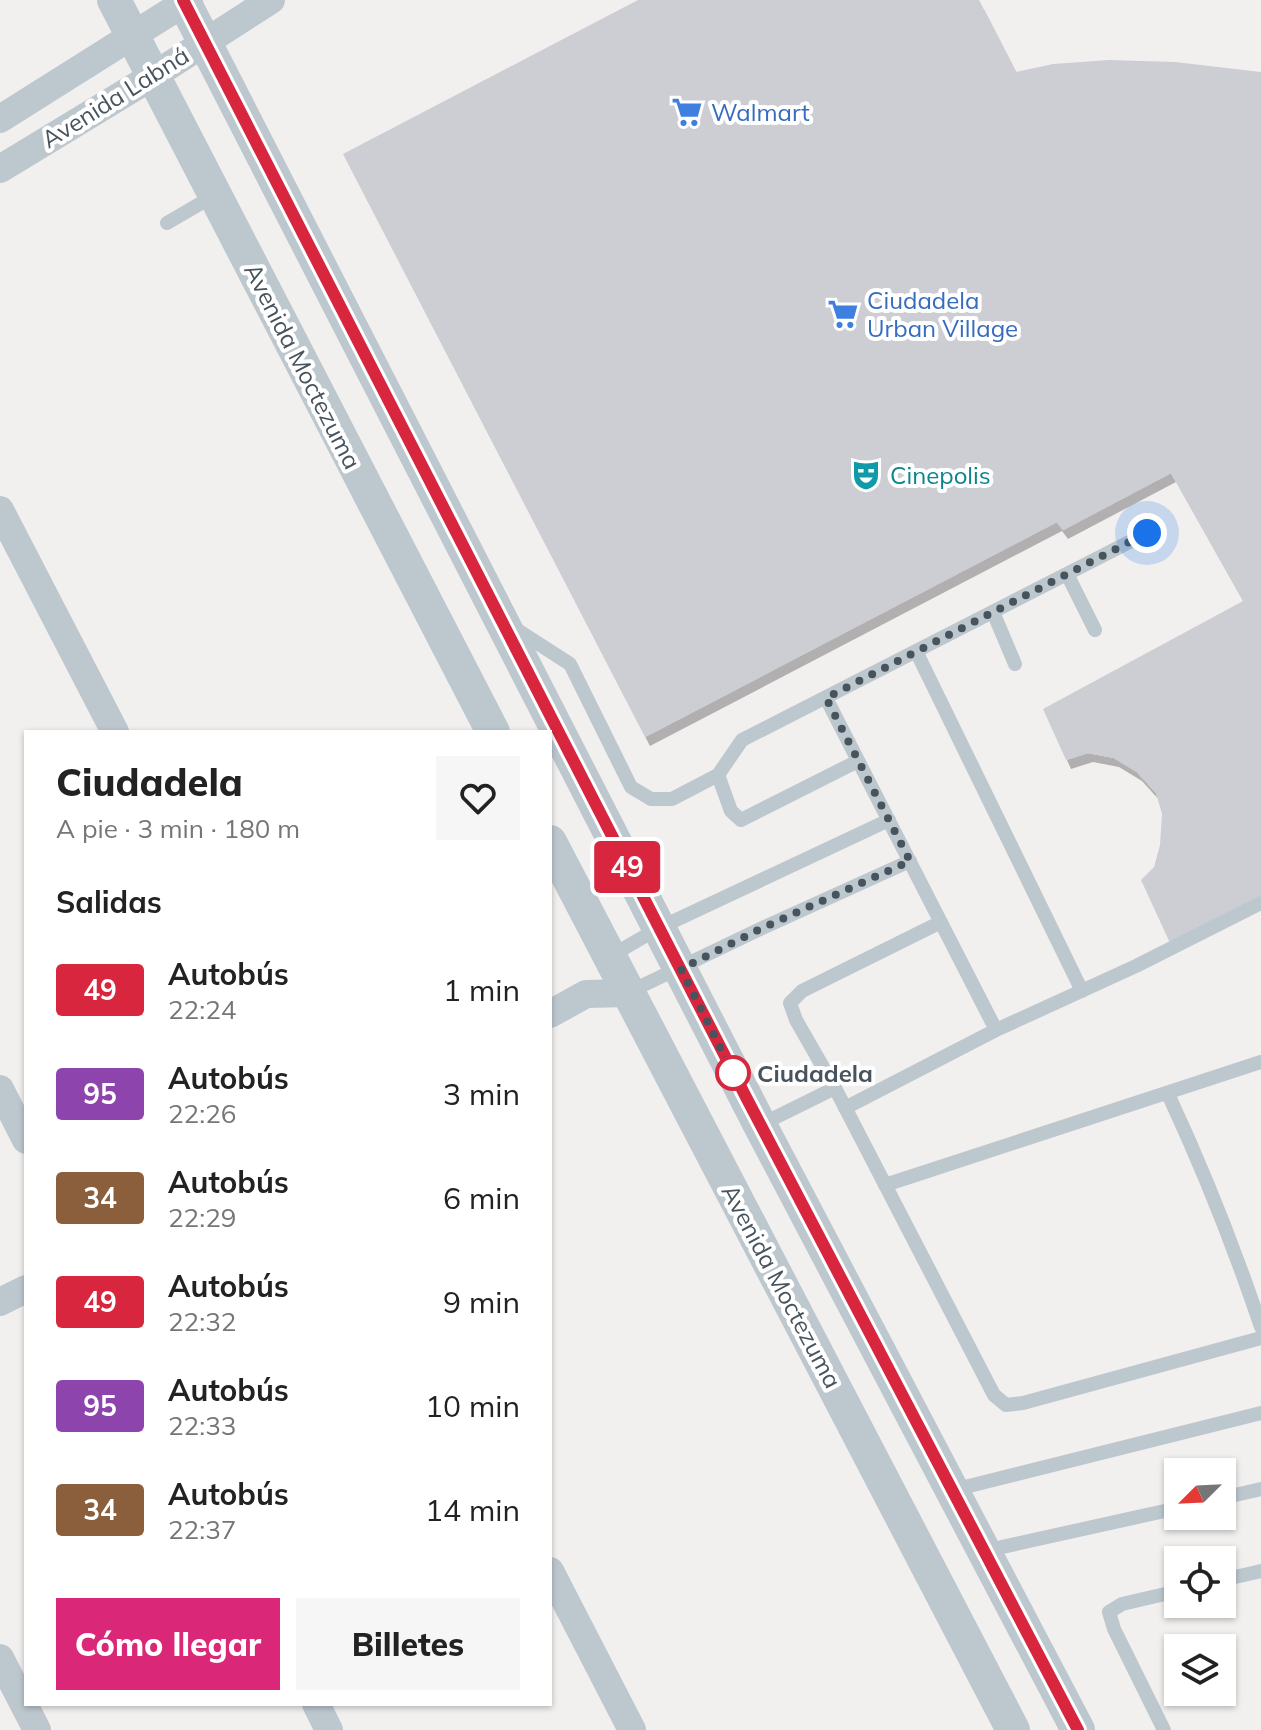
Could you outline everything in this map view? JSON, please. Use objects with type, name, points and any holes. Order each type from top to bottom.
[{"type":"street","name":"Avenida Moctezuma","points":[[114,0],[492,730]]},
{"type":"street","name":"Avenida Labná","points":[[0,169],[271,0]]},
{"type":"street","name":"Avenida Labná","points":[[0,119],[186,1]]},
{"type":"street","points":[[186,1],[498,618],[1078,1730]]},
{"type":"street","points":[[0,510],[114,730]]},
{"type":"street","name":"Avenida Moctezuma","points":[[552,846],[1013,1730]]},
{"type":"street","points":[[586,994],[609,957]]},
{"type":"street","points":[[552,1013],[586,994],[628,993]]},
{"type":"street","points":[[0,1089],[24,1136]]},
{"type":"street","points":[[0,1302],[24,1290]]},
{"type":"street","points":[[552,1575],[632,1730]]},
{"type":"street","points":[[0,1658],[24,1705]]},
{"type":"street","points":[[25,1706],[37,1730]]},
{"type":"street","points":[[317,1706],[329,1730]]},
{"type":"lane","points":[[167,223],[215,195]]},
{"type":"lane","points":[[498,618],[570,664],[631,787],[651,799],[672,799],[718,775],[742,740],[1147,533]]},
{"type":"lane","points":[[1067,574],[1095,630]]},
{"type":"lane","points":[[993,612],[1015,664]]},
{"type":"lane","points":[[916,651],[1082,991]]},
{"type":"lane","points":[[826,698],[996,1030]]},
{"type":"lane","points":[[718,775],[731,811],[741,820],[858,761]]},
{"type":"lane","points":[[609,957],[659,928],[889,820]]},
{"type":"lane","points":[[628,993],[910,861]]},
{"type":"lane","points":[[845,1108],[996,1030],[1261,903]]},
{"type":"lane","points":[[941,922],[802,991],[790,1003],[796,1020],[835,1088],[994,1395],[1006,1405],[1023,1403],[1261,1338]]},
{"type":"lane","points":[[885,1185],[1261,1062]]},
{"type":"lane","points":[[760,1125],[835,1088]]},
{"type":"lane","points":[[1168,1094],[1206,1175],[1261,1327]]},
{"type":"lane","points":[[952,1490],[1261,1413]]},
{"type":"lane","points":[[1236,1495],[1261,1489]]},
{"type":"lane","points":[[984,1551],[1164,1511]]},
{"type":"lane","points":[[1236,1577],[1261,1571]]},
{"type":"lane","points":[[1164,1594],[1122,1604],[1109,1612],[1114,1629],[1164,1730]]},
{"type":"building","name":"Ciudadela Urban Village","points":[[638,0],[979,0],[1016,72],[1053,64],[1109,60],[1175,62],[1261,72],[1261,897],[1170,943],[1141,880],[1154,867],[1160,845],[1162,814],[1156,793],[1137,772],[1114,758],[1088,753],[1066,760],[1043,709],[1243,601],[1171,473],[1063,530],[1057,522],[645,737],[343,154]]},
{"type":"bus line","name":"49","points":[[183,0],[498,618],[1078,1730]]},
{"type":"place","name":"Walmart","points":[[687,112]]},
{"type":"place","name":"Ciudadela Urban Village","points":[[843,314]]},
{"type":"place","name":"Cinepolis","points":[[866,475]]},
{"type":"place","name":"Ciudadela","points":[[733,1073]]},
{"type":"route","points":[[733,1073],[681,969],[758,930],[910,861],[826,698],[1147,533]]}]
